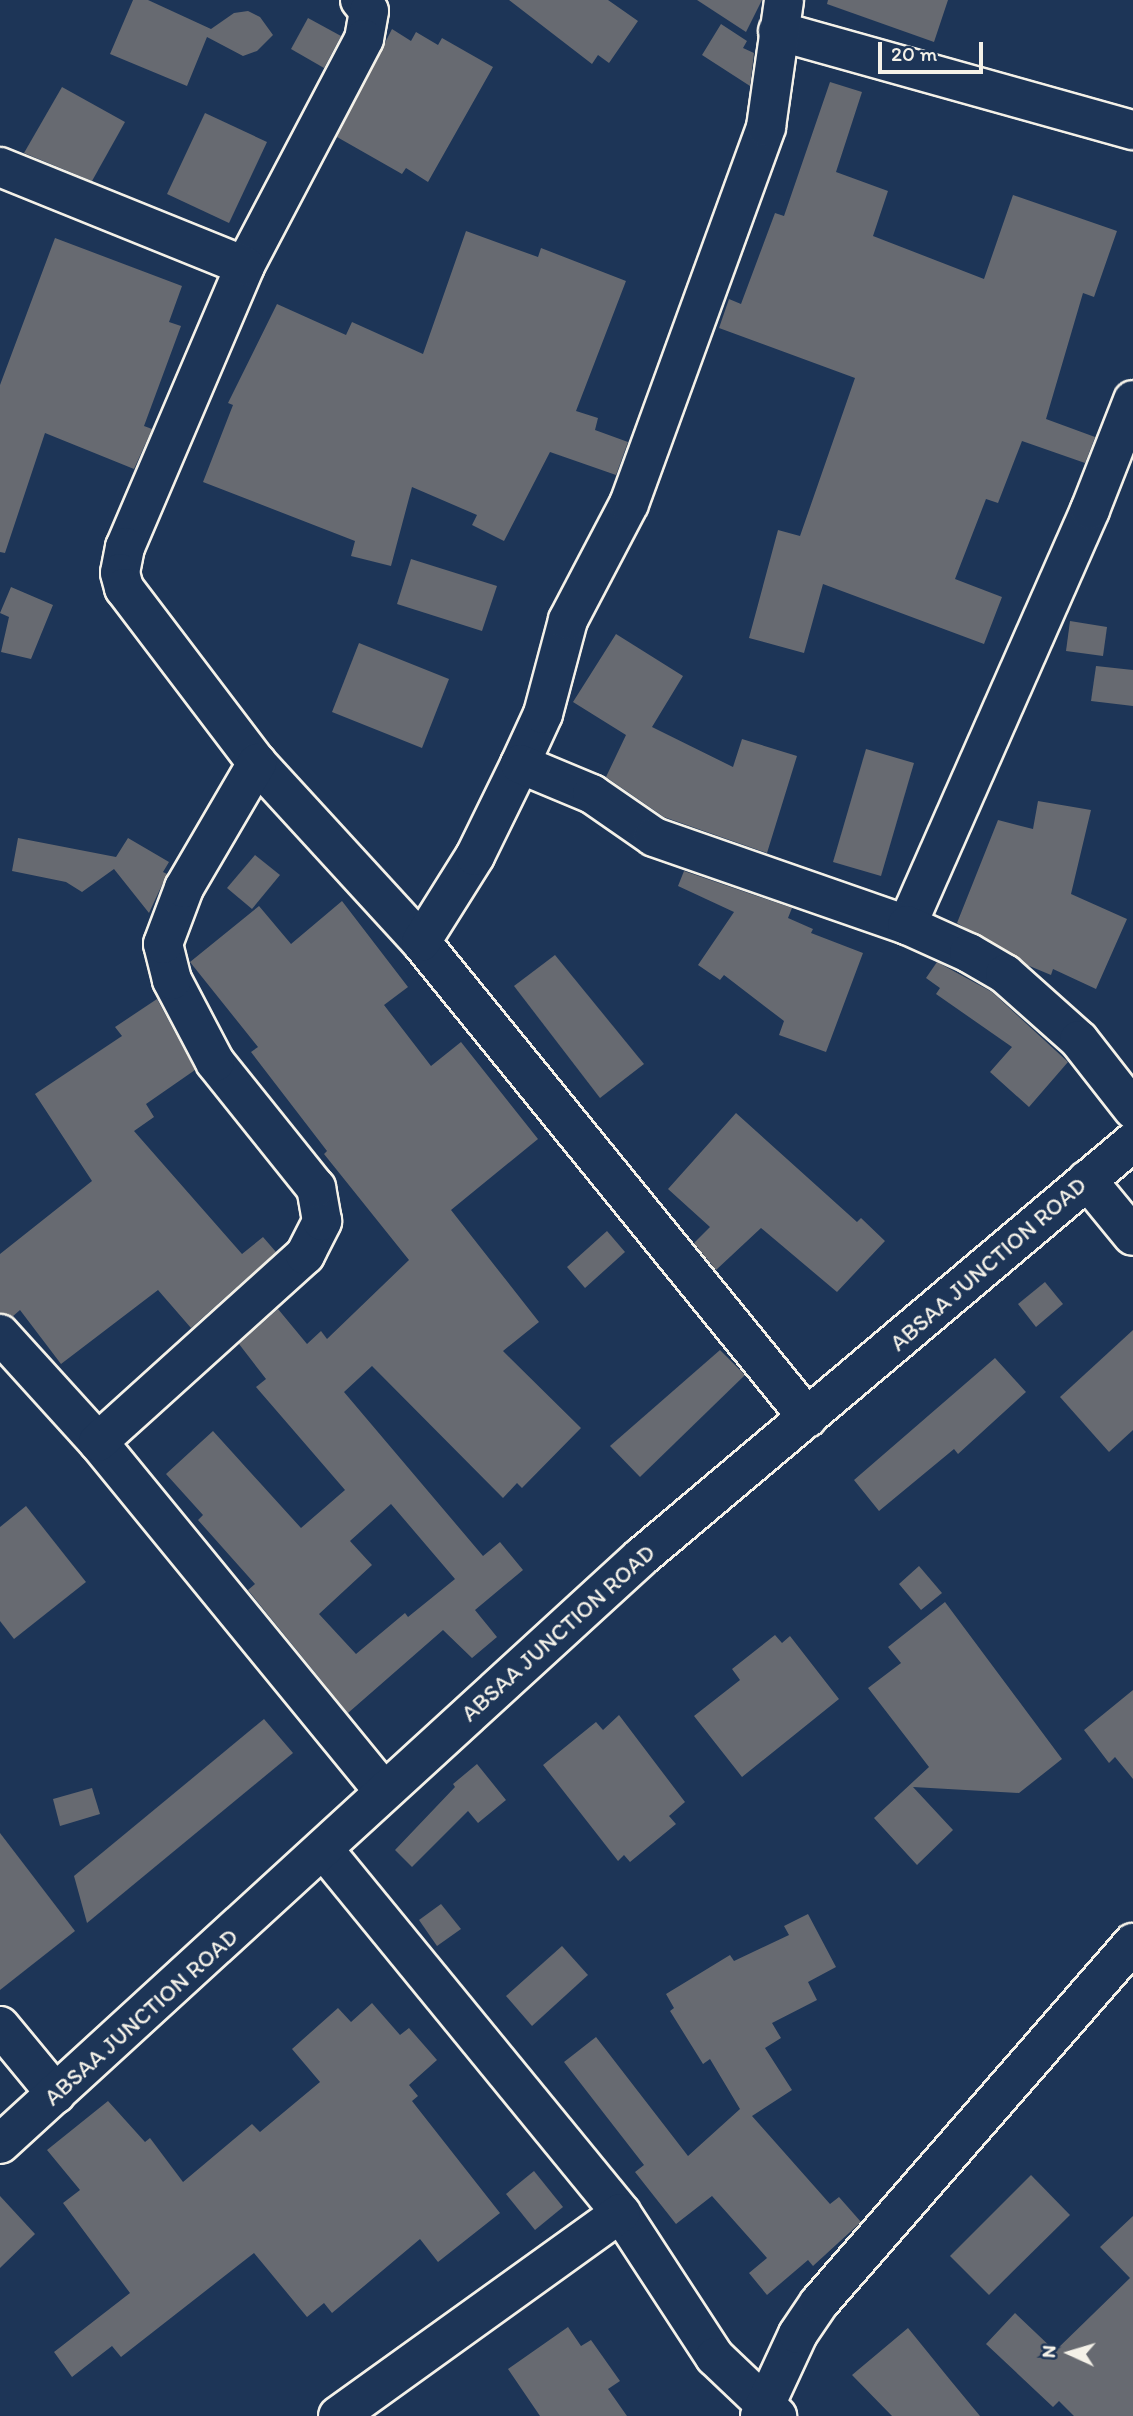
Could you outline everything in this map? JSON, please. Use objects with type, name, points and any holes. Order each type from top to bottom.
[{"type":"street","points":[[360,0],[369,11],[364,39],[245,266],[125,547],[120,573],[131,601],[257,764],[421,942],[808,1418]]},
{"type":"street","points":[[421,942],[475,856],[520,764],[542,713],[568,620],[629,504],[766,127],[781,15],[1133,130]]},
{"type":"street","points":[[0,167],[245,266]]},
{"type":"street","points":[[908,925],[1090,510],[1133,400]]},
{"type":"street","points":[[98,1442],[305,1255],[322,1221],[316,1188],[215,1062],[172,981],[163,944],[184,888],[257,764]]},
{"type":"street","points":[[520,764],[592,794],[654,837],[908,925],[1005,974],[1079,1040],[1133,1108]]},
{"type":"street","name":"ABSAA JUNCTION ROAD","points":[[0,2144],[324,1850],[382,1789],[641,1557],[1133,1142]]},
{"type":"street","points":[[1087,1180],[1133,1236]]},
{"type":"street","points":[[0,1334],[98,1442],[382,1789]]},
{"type":"street","points":[[324,1850],[621,2213],[715,2357],[767,2412],[819,2302],[1133,1944]]},
{"type":"street","points":[[0,2025],[56,2094]]},
{"type":"street","points":[[338,2416],[621,2213]]},
{"type":"building","points":[[133,0],[148,0],[211,29],[234,13],[248,11],[260,17],[273,35],[257,51],[243,56],[207,37],[187,86],[110,54]]},
{"type":"building","points":[[509,0],[608,0],[638,21],[609,63],[598,55],[592,64]]},
{"type":"building","points":[[697,0],[762,0],[746,32]]},
{"type":"building","points":[[828,0],[948,0],[934,42],[827,4]]},
{"type":"building","points":[[308,18],[341,36],[324,68],[291,49]]},
{"type":"building","points":[[721,24],[747,41],[743,48],[754,53],[750,86],[702,55]]},
{"type":"building","points":[[392,29],[411,41],[416,32],[438,45],[442,38],[493,67],[428,182],[406,168],[402,174],[337,137]]},
{"type":"building","points":[[830,82],[862,92],[836,172],[888,191],[873,236],[984,279],[1013,195],[1117,231],[1094,297],[1083,293],[1046,419],[1095,437],[1085,463],[1022,441],[998,503],[986,499],[955,579],[1002,597],[984,644],[823,584],[804,653],[749,638],[778,530],[800,536],[855,378],[719,328],[729,299],[741,304],[775,213],[784,216]]},
{"type":"building","points":[[62,87],[125,122],[92,181],[24,153]]},
{"type":"building","points":[[205,113],[267,142],[229,223],[167,194]]},
{"type":"building","points":[[466,231],[538,257],[541,248],[626,281],[576,411],[598,418],[595,430],[628,442],[616,475],[550,452],[504,541],[472,525],[477,515],[412,487],[391,566],[351,556],[355,541],[203,482],[233,405],[228,403],[277,304],[346,335],[352,322],[423,354]]},
{"type":"building","points":[[55,238],[182,286],[169,322],[181,326],[144,426],[152,429],[134,469],[45,433],[5,553],[0,552],[0,385]]},
{"type":"building","points":[[411,559],[497,586],[482,631],[397,604]]},
{"type":"building","points":[[11,587],[53,605],[31,659],[1,652],[9,617],[0,613]]},
{"type":"building","points":[[1070,621],[1107,627],[1103,656],[1066,651]]},
{"type":"building","points":[[616,634],[683,676],[652,727],[733,767],[742,739],[797,756],[767,853],[664,817],[606,777],[626,735],[573,702]]},
{"type":"building","points":[[359,643],[449,679],[422,748],[332,712]]},
{"type":"building","points":[[1096,666],[1133,670],[1133,706],[1091,701]]},
{"type":"building","points":[[866,749],[914,763],[881,876],[833,862]]},
{"type":"building","points":[[1038,801],[1091,810],[1071,894],[1127,919],[1096,989],[1053,969],[1051,975],[1027,965],[957,923],[998,820],[1033,829]]},
{"type":"building","points":[[18,838],[116,857],[128,838],[169,862],[163,872],[167,874],[149,913],[114,869],[82,892],[66,882],[12,871]]},
{"type":"building","points":[[255,855],[280,875],[252,909],[227,888]]},
{"type":"building","points":[[684,871],[792,908],[788,918],[813,929],[811,933],[863,953],[826,1052],[779,1035],[784,1021],[724,975],[720,980],[698,965],[734,912],[678,886]]},
{"type":"building","points":[[342,901],[408,987],[384,1005],[431,1066],[461,1042],[538,1139],[451,1210],[539,1322],[503,1351],[581,1428],[522,1488],[517,1483],[503,1498],[372,1366],[344,1392],[483,1556],[500,1542],[523,1570],[475,1610],[497,1637],[472,1658],[443,1630],[348,1713],[248,1590],[255,1584],[198,1520],[203,1515],[166,1474],[213,1431],[301,1528],[345,1490],[256,1387],[266,1379],[239,1344],[278,1309],[307,1344],[321,1331],[327,1339],[409,1260],[324,1154],[327,1151],[251,1052],[258,1047],[190,962],[259,906],[291,944]],"holes":[[[391,1504],[455,1579],[408,1617],[405,1613],[356,1654],[319,1614],[372,1565],[350,1541]]]},
{"type":"building","points":[[555,955],[644,1064],[600,1098],[514,986]]},
{"type":"building","points":[[937,962],[992,992],[1068,1062],[1029,1107],[990,1072],[1012,1047],[936,994],[940,988],[926,978]]},
{"type":"building","points":[[157,999],[195,1070],[146,1104],[154,1117],[134,1131],[242,1254],[263,1237],[276,1252],[191,1328],[158,1290],[61,1364],[20,1310],[12,1317],[0,1313],[0,1254],[92,1181],[35,1094],[122,1036],[115,1027]]},
{"type":"building","points":[[736,1113],[857,1222],[861,1218],[885,1241],[837,1292],[761,1228],[716,1270],[694,1243],[710,1227],[668,1189]]},
{"type":"building","points":[[607,1231],[625,1252],[585,1288],[567,1267]]},
{"type":"building","points":[[1045,1282],[1063,1304],[1036,1327],[1018,1304]]},
{"type":"building","points":[[1133,1330],[1133,1430],[1109,1452],[1060,1397]]},
{"type":"building","points":[[720,1350],[745,1375],[640,1477],[610,1446]]},
{"type":"building","points":[[995,1358],[1026,1392],[958,1454],[954,1449],[879,1511],[854,1480]]},
{"type":"building","points":[[26,1506],[86,1582],[14,1639],[0,1621],[0,1527]]},
{"type":"building","points":[[919,1566],[942,1593],[921,1610],[899,1584]]},
{"type":"building","points":[[945,1602],[1062,1759],[1019,1793],[913,1787],[953,1830],[917,1865],[874,1818],[929,1767],[868,1688],[901,1663],[888,1647]]},
{"type":"building","points":[[775,1635],[782,1643],[790,1636],[839,1699],[742,1777],[694,1716],[740,1680],[732,1669]]},
{"type":"building","points":[[1133,1690],[1133,1779],[1115,1757],[1109,1763],[1084,1730]]},
{"type":"building","points":[[619,1715],[685,1802],[669,1816],[676,1824],[630,1862],[624,1855],[618,1861],[543,1765],[596,1722],[603,1730]]},
{"type":"building","points":[[264,1719],[293,1753],[87,1923],[74,1876]]},
{"type":"building","points":[[477,1764],[506,1800],[478,1823],[468,1811],[412,1867],[395,1850],[455,1787],[453,1784]]},
{"type":"building","points":[[92,1788],[100,1814],[60,1826],[53,1799]]},
{"type":"building","points":[[0,1833],[75,1931],[0,1990]]},
{"type":"building","points":[[441,1904],[461,1929],[437,1946],[419,1920]]},
{"type":"building","points":[[808,1914],[836,1967],[808,1982],[817,2000],[772,2023],[781,2038],[765,2048],[792,2090],[752,2116],[830,2204],[839,2197],[861,2222],[813,2266],[808,2260],[767,2295],[749,2273],[767,2258],[712,2196],[676,2224],[635,2172],[644,2165],[564,2062],[596,2037],[688,2156],[740,2109],[710,2059],[703,2064],[670,2011],[674,2008],[666,1994],[730,1955],[734,1961],[789,1935],[784,1926]]},
{"type":"building","points":[[562,1946],[588,1975],[532,2026],[506,1996]]},
{"type":"building","points":[[372,2003],[400,2035],[409,2028],[437,2060],[409,2085],[418,2096],[412,2101],[500,2213],[438,2262],[420,2239],[332,2313],[324,2303],[307,2317],[254,2253],[121,2357],[112,2346],[72,2377],[54,2352],[130,2293],[63,2203],[80,2190],[47,2150],[108,2101],[145,2142],[150,2138],[183,2182],[252,2124],[260,2132],[320,2082],[292,2049],[338,2008],[351,2022]]},
{"type":"building","points":[[534,2171],[563,2207],[535,2230],[506,2194]]},
{"type":"building","points":[[1031,2175],[1070,2215],[989,2295],[950,2256]]},
{"type":"building","points":[[0,2196],[35,2234],[0,2268]]},
{"type":"building","points":[[1133,2216],[1133,2416],[1074,2416],[1059,2401],[1053,2407],[986,2344],[1015,2313],[1055,2351],[1130,2278],[1100,2247]]},
{"type":"building","points":[[568,2327],[581,2346],[591,2340],[620,2381],[608,2389],[627,2416],[540,2416],[508,2369]]},
{"type":"building","points":[[908,2328],[980,2416],[892,2416],[852,2375]]}]
